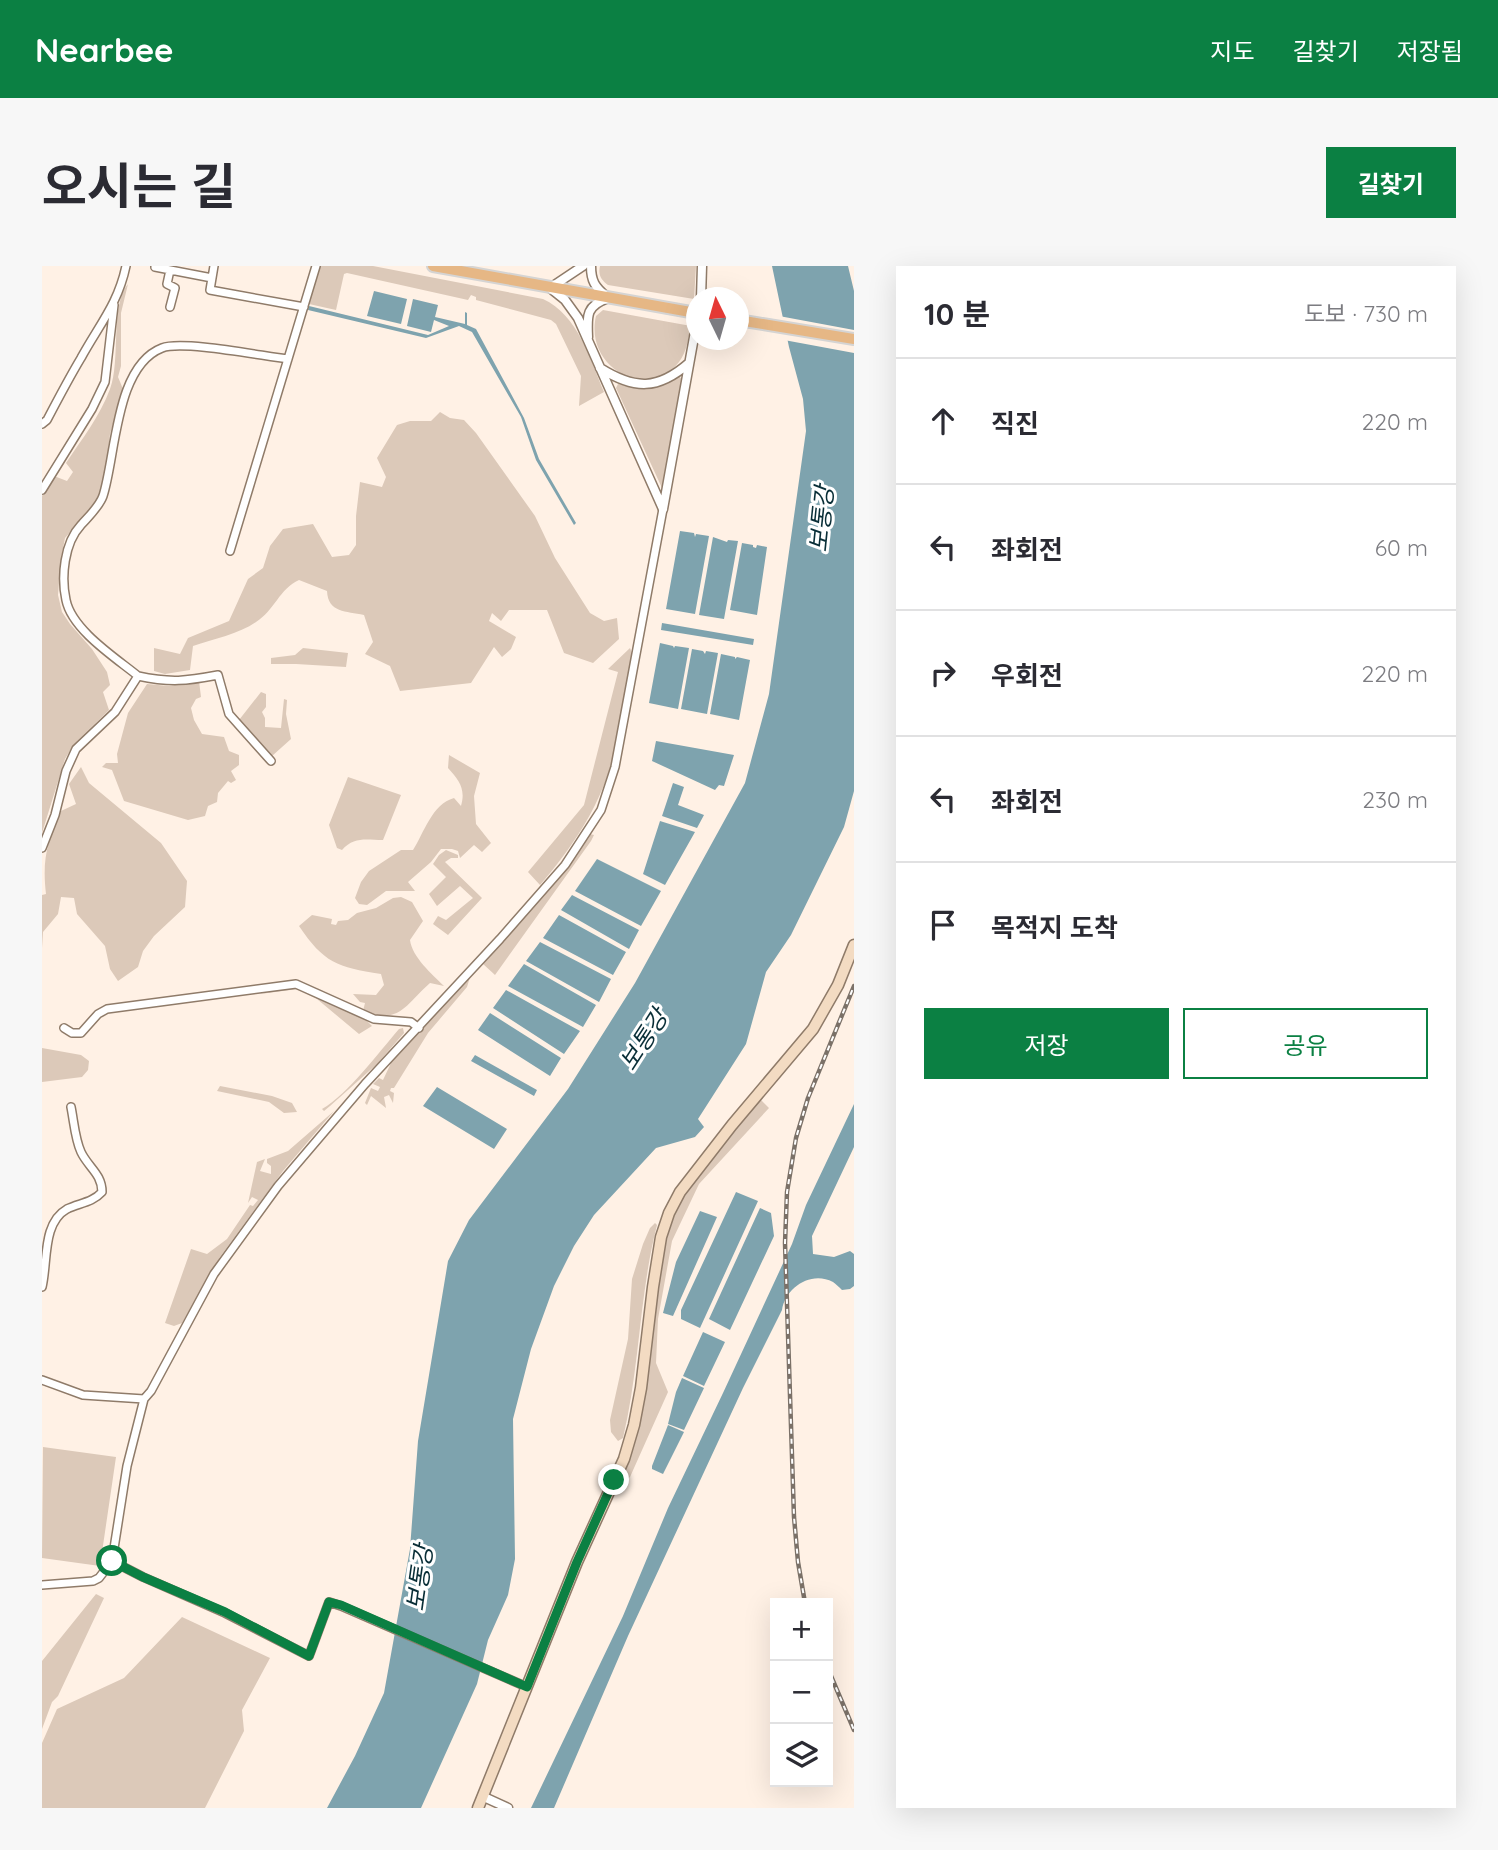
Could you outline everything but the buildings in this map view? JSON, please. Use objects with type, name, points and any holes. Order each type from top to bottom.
[{"type":"main road","points":[[433,266],[686,311]]},
{"type":"main road","points":[[749,322],[854,339]]},
{"type":"main road","points":[[478,1808],[577,1562],[624,1459],[641,1388],[661,1237],[669,1213],[680,1192],[724,1135],[813,1029],[838,985],[854,945]]},
{"type":"street","points":[[42,424],[47,420],[114,305],[126,266]]},
{"type":"street","points":[[214,266],[210,289],[304,307]]},
{"type":"street","points":[[230,551],[316,266]]},
{"type":"street","points":[[583,266],[550,288],[565,300],[578,318],[663,509]]},
{"type":"street","points":[[591,266],[595,287],[609,298]]},
{"type":"street","points":[[701,287],[702,266]]},
{"type":"street","points":[[155,267],[212,278]]},
{"type":"street","points":[[170,270],[167,284],[175,289],[170,307]]},
{"type":"street","points":[[588,343],[588,313],[594,303],[609,298]]},
{"type":"street","points":[[42,490],[96,402],[105,382],[114,305]]},
{"type":"street","points":[[271,761],[229,714],[218,675],[178,682],[162,682],[138,676],[100,646],[75,619],[67,604],[65,587],[70,540],[102,500],[117,422],[136,371],[154,351],[175,345],[288,359]]},
{"type":"street","points":[[42,1585],[93,1581],[99,1578],[112,1561],[127,1466],[144,1399],[151,1391],[224,1258],[290,1172],[365,1084],[419,1028],[565,865],[601,810],[615,767],[691,350]]},
{"type":"street","points":[[600,368],[618,379],[646,384],[656,383],[676,374],[689,363]]},
{"type":"street","points":[[42,848],[55,815],[66,771],[76,749],[115,712],[138,676]]},
{"type":"street","points":[[64,1028],[72,1033],[81,1033],[98,1014],[107,1009],[296,984],[374,1019],[411,1022],[419,1028]]},
{"type":"street","points":[[42,1287],[53,1222],[58,1215],[89,1202],[102,1192],[101,1181],[78,1146],[71,1107]]},
{"type":"street","points":[[42,1380],[83,1395],[144,1399]]},
{"type":"street","points":[[112,1561],[153,1582],[225,1612],[309,1656],[329,1602],[527,1687]]},
{"type":"street","points":[[484,1797],[508,1808]]},
{"type":"shaded area","points":[[320,266],[373,266],[543,299],[555,306],[574,327],[588,352],[604,392],[579,406],[581,376],[556,324],[551,320],[476,300],[476,297],[471,295],[468,300],[347,273],[344,274],[336,310],[309,304]]},
{"type":"shaded area","points":[[600,266],[696,266],[695,287],[686,287],[686,298],[608,285],[599,272]]},
{"type":"shaded area","points":[[128,284],[121,313],[121,366],[118,377],[123,389],[110,434],[104,482],[99,499],[65,538],[58,595],[62,612],[107,672],[110,685],[103,692],[109,710],[74,744],[65,759],[42,833],[42,496],[54,476],[67,481],[73,472],[66,463],[106,399],[115,364],[119,305]]},
{"type":"shaded area","points":[[603,310],[686,325],[686,348],[682,358],[666,374],[651,379],[636,379],[621,373],[609,364],[600,351],[595,335],[596,316]]},
{"type":"shaded area","points":[[677,377],[682,380],[662,488],[616,388],[618,384],[663,384]]},
{"type":"shaded area","points":[[440,412],[450,418],[464,420],[476,433],[535,516],[555,558],[590,613],[604,621],[617,618],[619,639],[593,663],[564,653],[547,610],[509,610],[501,621],[492,613],[489,621],[516,637],[511,649],[502,657],[494,647],[471,683],[400,691],[390,666],[365,654],[373,642],[364,615],[339,610],[331,603],[327,591],[299,580],[287,588],[268,612],[256,622],[234,633],[193,646],[190,670],[165,674],[154,671],[154,648],[180,654],[188,638],[229,621],[248,579],[263,568],[270,546],[283,529],[313,524],[332,557],[349,555],[356,545],[360,482],[382,487],[386,477],[377,458],[397,425],[410,421],[431,421]]},
{"type":"shaded area","points":[[303,648],[348,653],[346,667],[271,664],[271,658],[295,655]]},
{"type":"shaded area","points":[[630,648],[632,653],[620,723],[605,782],[582,829],[540,885],[528,872],[584,805],[618,672],[608,669]]},
{"type":"shaded area","points":[[199,681],[201,697],[196,699],[191,708],[194,720],[202,734],[224,737],[229,751],[239,755],[239,765],[231,771],[236,780],[231,783],[228,781],[218,793],[217,802],[208,806],[205,816],[188,820],[124,801],[112,770],[102,767],[106,763],[118,763],[117,754],[128,713],[147,684],[169,686]]},
{"type":"shaded area","points":[[261,692],[266,694],[266,707],[262,712],[265,727],[281,728],[284,699],[287,700],[286,714],[291,739],[272,756],[239,720]]},
{"type":"shaded area","points":[[449,755],[480,773],[474,796],[476,824],[491,843],[482,852],[474,845],[460,858],[458,851],[441,849],[431,862],[408,882],[415,891],[386,891],[367,905],[359,904],[355,898],[369,871],[401,850],[413,850],[429,820],[446,801],[454,798],[461,806],[462,790],[448,768]]},
{"type":"shaded area","points":[[81,767],[89,783],[161,843],[187,881],[185,907],[154,936],[143,951],[138,967],[118,981],[110,969],[105,946],[77,914],[74,898],[61,897],[58,914],[43,932],[42,948],[42,895],[46,894],[47,851],[61,811],[76,804],[69,784]]},
{"type":"shaded area","points":[[348,777],[401,795],[383,840],[356,841],[342,850],[337,848],[329,825]]},
{"type":"shaded area","points":[[590,834],[594,835],[591,841],[495,975],[482,963],[548,890]]},
{"type":"shaded area","points":[[446,850],[458,855],[458,858],[445,862],[482,898],[448,935],[433,924],[438,916],[446,920],[473,898],[460,886],[437,906],[429,894],[446,877],[433,864]]},
{"type":"shaded area","points":[[401,897],[412,902],[423,921],[410,940],[414,953],[444,986],[430,983],[401,1010],[386,1016],[375,1015],[363,1011],[365,1003],[360,1002],[353,994],[376,995],[384,985],[381,974],[353,969],[324,956],[299,926],[312,915],[332,919],[331,924],[336,925],[338,921],[348,920],[357,913]]},
{"type":"shaded area","points":[[471,974],[467,987],[428,1033],[394,1088],[391,1088],[390,1091],[394,1093],[393,1103],[389,1095],[384,1097],[386,1108],[371,1096],[367,1105],[365,1103],[371,1088],[378,1091],[380,1087],[373,1084],[379,1078],[383,1080],[391,1063]]},
{"type":"shaded area","points":[[298,986],[364,1018],[372,1026],[359,1034],[317,999],[298,989],[260,994]]},
{"type":"shaded area","points":[[403,1028],[404,1033],[377,1064],[324,1111],[322,1109],[353,1083],[399,1029]]},
{"type":"shaded area","points":[[42,1048],[81,1055],[89,1061],[88,1070],[82,1077],[42,1082]]},
{"type":"shaded area","points":[[220,1086],[272,1096],[292,1103],[297,1112],[284,1113],[269,1102],[217,1091]]},
{"type":"shaded area","points":[[760,1099],[769,1108],[699,1184],[672,1241],[658,1319],[656,1363],[668,1392],[630,1477],[626,1480],[622,1474],[632,1451],[644,1405],[650,1336],[665,1235],[694,1177]]},
{"type":"shaded area","points":[[334,1111],[283,1171],[220,1257],[182,1323],[174,1326],[165,1323],[191,1249],[207,1254],[227,1239],[250,1205],[253,1206],[258,1200],[252,1197],[248,1203],[257,1162],[265,1159],[260,1171],[271,1174],[267,1159],[288,1151]]},
{"type":"shaded area","points":[[655,1223],[657,1225],[646,1278],[629,1411],[623,1438],[618,1441],[611,1432],[610,1420],[628,1339],[632,1279],[643,1244]]},
{"type":"shaded area","points":[[43,1447],[116,1457],[100,1566],[42,1558]]},
{"type":"shaded area","points":[[96,1594],[104,1598],[58,1696],[52,1702],[42,1729],[42,1661]]},
{"type":"shaded area","points":[[182,1617],[270,1658],[242,1710],[244,1731],[205,1808],[42,1808],[42,1743],[57,1709],[124,1678]]},
{"type":"water","name":"보통강","points":[[772,266],[848,266],[854,291],[854,791],[844,827],[791,935],[766,972],[746,1044],[698,1119],[704,1127],[695,1137],[656,1148],[594,1215],[574,1246],[554,1286],[531,1349],[513,1419],[515,1559],[508,1595],[488,1640],[477,1684],[421,1808],[327,1808],[384,1693],[410,1549],[418,1441],[448,1261],[469,1220],[568,1089],[635,983],[745,783],[769,694],[806,431],[803,399]]},
{"type":"water","points":[[374,291],[407,299],[401,324],[367,316]]},
{"type":"water","points":[[413,299],[438,305],[435,317],[465,324],[465,312],[467,313],[467,325],[476,329],[524,418],[539,459],[576,523],[574,525],[536,460],[521,417],[472,332],[459,326],[426,338],[308,310],[309,306],[428,335],[449,326],[434,320],[431,332],[407,326]]},
{"type":"water","points":[[680,531],[694,533],[695,537],[696,534],[709,536],[695,614],[666,609]]},
{"type":"water","points":[[713,537],[727,542],[738,541],[724,619],[699,615]]},
{"type":"water","points":[[742,543],[756,548],[757,545],[767,547],[757,615],[730,610]]},
{"type":"water","points":[[662,623],[754,639],[753,645],[661,630]]},
{"type":"water","points":[[660,643],[674,648],[689,648],[678,709],[649,703]]},
{"type":"water","points":[[692,649],[705,654],[706,651],[718,653],[707,714],[681,709]]},
{"type":"water","points":[[721,654],[750,660],[739,720],[710,714]]},
{"type":"water","points":[[656,741],[734,755],[724,786],[719,785],[715,790],[652,761]]},
{"type":"water","points":[[673,783],[684,787],[678,805],[704,815],[697,828],[662,816]]},
{"type":"water","points":[[660,821],[695,832],[665,885],[643,874]]},
{"type":"water","points":[[597,859],[661,891],[641,926],[575,891]]},
{"type":"water","points":[[572,895],[639,930],[629,949],[561,910]]},
{"type":"water","points":[[559,915],[626,952],[613,975],[543,938]]},
{"type":"water","points":[[540,942],[611,979],[599,1002],[526,961]]},
{"type":"water","points":[[524,964],[596,1005],[583,1027],[508,986]]},
{"type":"water","points":[[506,990],[580,1031],[564,1054],[493,1008]]},
{"type":"water","points":[[490,1013],[561,1058],[550,1076],[478,1030]]},
{"type":"water","points":[[475,1055],[537,1090],[534,1096],[471,1061]]},
{"type":"water","points":[[437,1087],[507,1129],[494,1149],[423,1106]]},
{"type":"water","points":[[854,1104],[854,1147],[812,1236],[813,1254],[834,1257],[850,1251],[854,1254],[854,1286],[842,1290],[833,1282],[816,1278],[800,1283],[788,1295],[628,1636],[554,1808],[531,1808],[623,1616],[668,1508],[792,1244],[806,1205]]},
{"type":"water","points":[[736,1192],[758,1201],[700,1328],[681,1319],[681,1310]]},
{"type":"water","points":[[760,1208],[771,1213],[774,1236],[730,1330],[709,1319]]},
{"type":"water","points":[[700,1211],[717,1217],[673,1316],[663,1313],[676,1262]]},
{"type":"water","points":[[703,1332],[725,1342],[704,1386],[683,1376]]},
{"type":"water","points":[[682,1378],[704,1388],[684,1430],[668,1424]]},
{"type":"water","points":[[668,1425],[684,1432],[663,1474],[652,1469],[652,1466]]},
{"type":"pier","points":[[779,316],[854,330],[854,353],[784,340]]},
{"type":"railway","points":[[804,1598],[794,1517],[785,1243],[787,1192],[796,1138],[808,1098],[854,986]]},
{"type":"railway","points":[[833,1681],[854,1730]]},
{"type":"route","points":[[112,1561],[225,1612],[309,1656],[329,1602],[527,1687],[577,1562],[614,1480]]}]
